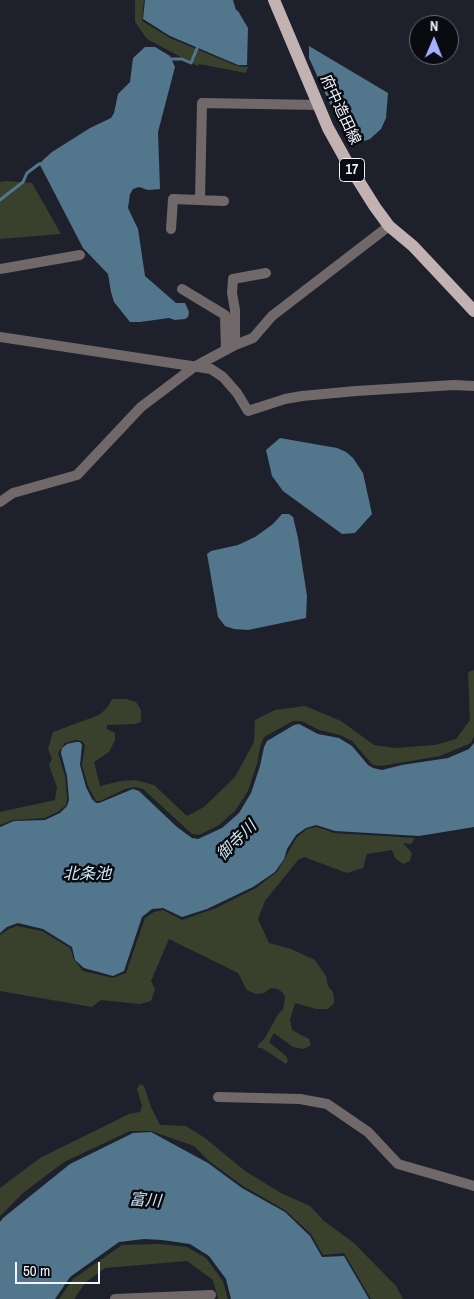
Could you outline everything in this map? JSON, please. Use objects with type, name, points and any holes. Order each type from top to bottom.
[{"type":"main road","name":"府中造田線","points":[[274,0],[328,128],[348,164],[389,226],[413,246],[474,311]]},
{"type":"street","points":[[200,200],[202,103],[318,105]]},
{"type":"street","points":[[171,229],[173,199],[224,201]]},
{"type":"street","points":[[0,502],[13,493],[77,475],[141,407],[194,367],[253,338],[272,316],[389,226]]},
{"type":"street","points":[[0,269],[80,255]]},
{"type":"street","points":[[230,348],[235,310],[232,293],[234,279],[266,273]]},
{"type":"street","points":[[182,289],[225,315],[230,348]]},
{"type":"street","points":[[0,337],[211,369],[223,377],[237,393],[248,411],[285,399],[302,396],[435,386],[474,386]]},
{"type":"street","points":[[218,1097],[300,1099],[327,1104],[368,1132],[398,1164],[474,1186]]},
{"type":"street","points":[[114,1299],[211,1295]]},
{"type":"green space","points":[[135,0],[144,0],[142,21],[170,38],[237,66],[248,67],[246,73],[199,64],[198,66],[147,39],[135,22]]},
{"type":"green space","points":[[0,182],[32,183],[61,234],[0,239]]},
{"type":"green space","points":[[474,670],[474,736],[471,743],[440,756],[381,766],[373,765],[352,741],[340,735],[319,730],[302,721],[293,721],[264,737],[248,791],[235,811],[219,825],[199,835],[192,834],[143,789],[135,787],[125,789],[100,801],[96,801],[88,786],[82,765],[85,745],[82,741],[75,740],[65,743],[58,753],[65,776],[66,805],[45,818],[13,820],[0,825],[0,812],[55,800],[57,787],[49,765],[52,759],[48,749],[53,732],[99,715],[107,708],[112,699],[127,699],[136,702],[141,710],[141,722],[107,725],[107,729],[115,733],[115,740],[109,752],[94,762],[100,786],[136,780],[154,785],[187,816],[204,807],[235,777],[254,742],[255,720],[275,710],[305,706],[341,721],[374,745],[395,748],[435,745],[456,739],[470,720],[468,672]]},
{"type":"green space","points":[[317,827],[334,833],[415,838],[411,844],[403,843],[412,853],[410,861],[403,864],[395,858],[392,850],[367,854],[363,868],[347,873],[304,857],[298,860],[265,901],[258,919],[269,943],[291,949],[315,960],[326,976],[328,986],[333,992],[334,998],[334,1003],[328,1009],[316,1009],[295,1003],[290,1020],[292,1030],[309,1039],[311,1045],[304,1049],[293,1047],[274,1033],[269,1042],[286,1056],[288,1061],[286,1064],[262,1048],[258,1048],[258,1045],[265,1038],[283,1009],[284,994],[278,989],[271,988],[264,993],[256,994],[247,990],[238,973],[169,939],[151,981],[155,989],[151,1001],[140,1004],[101,1000],[92,1007],[0,991],[0,935],[9,929],[17,926],[42,931],[70,948],[74,960],[83,971],[113,978],[126,973],[145,918],[154,912],[163,910],[182,920],[216,908],[256,888],[277,872],[297,837],[307,829]]},
{"type":"green space","points":[[140,1084],[144,1086],[160,1125],[186,1126],[205,1138],[245,1171],[281,1193],[310,1206],[324,1221],[354,1243],[396,1286],[403,1299],[371,1299],[344,1253],[323,1255],[311,1234],[285,1210],[243,1186],[209,1161],[194,1146],[151,1131],[130,1131],[64,1162],[23,1193],[0,1216],[0,1188],[40,1158],[129,1114],[140,1112],[142,1106],[137,1089]]},
{"type":"green space","points":[[160,1244],[187,1247],[206,1258],[223,1281],[228,1299],[218,1299],[213,1280],[187,1261],[105,1268],[86,1282],[74,1299],[59,1299],[73,1279],[122,1245]]},
{"type":"water","points":[[145,0],[233,0],[236,10],[248,28],[247,65],[238,65],[170,36],[143,19]]},
{"type":"water","points":[[309,46],[388,93],[386,118],[381,129],[370,139],[362,142],[347,141],[309,58]]},
{"type":"water","points":[[145,47],[155,47],[170,56],[175,67],[158,132],[160,189],[148,190],[139,187],[133,189],[130,194],[128,208],[138,229],[145,276],[176,303],[185,303],[189,312],[188,317],[185,319],[175,320],[169,318],[130,322],[114,302],[108,274],[83,248],[40,165],[52,152],[90,128],[111,118],[118,94],[130,82],[133,58]]},
{"type":"water","points":[[280,438],[337,448],[353,458],[363,473],[372,514],[355,533],[342,534],[283,491],[272,476],[266,450]]},
{"type":"water","points":[[282,514],[289,514],[293,517],[298,538],[307,596],[306,618],[248,630],[225,626],[218,617],[207,554],[211,551],[238,545],[255,537],[273,524]]},
{"type":"water","name":"北条池","points":[[299,724],[318,734],[339,738],[352,746],[368,765],[382,770],[448,758],[469,749],[474,743],[474,827],[419,836],[335,831],[316,825],[306,828],[296,835],[275,872],[253,887],[207,909],[182,917],[163,908],[152,909],[142,917],[124,971],[113,976],[84,968],[75,960],[72,947],[43,929],[18,923],[7,927],[0,933],[0,827],[14,821],[45,820],[60,813],[67,806],[69,800],[67,776],[61,753],[62,748],[67,744],[80,742],[82,745],[80,765],[86,787],[96,803],[133,789],[139,791],[177,827],[192,838],[198,839],[222,828],[239,813],[251,793],[267,741]]},
{"type":"water","name":"富川","points":[[151,1132],[208,1163],[242,1188],[285,1212],[310,1236],[322,1257],[344,1256],[369,1299],[231,1299],[226,1279],[209,1256],[190,1244],[144,1239],[119,1242],[70,1277],[55,1299],[0,1299],[0,1222],[3,1218],[70,1164],[133,1133]]},
{"type":"waterway","points":[[170,59],[182,59],[191,63],[198,46]]},
{"type":"waterway","points":[[0,200],[23,182],[27,173],[39,164],[44,163]]},
{"type":"water label","name":"御寺川","points":[[237,841]]}]
